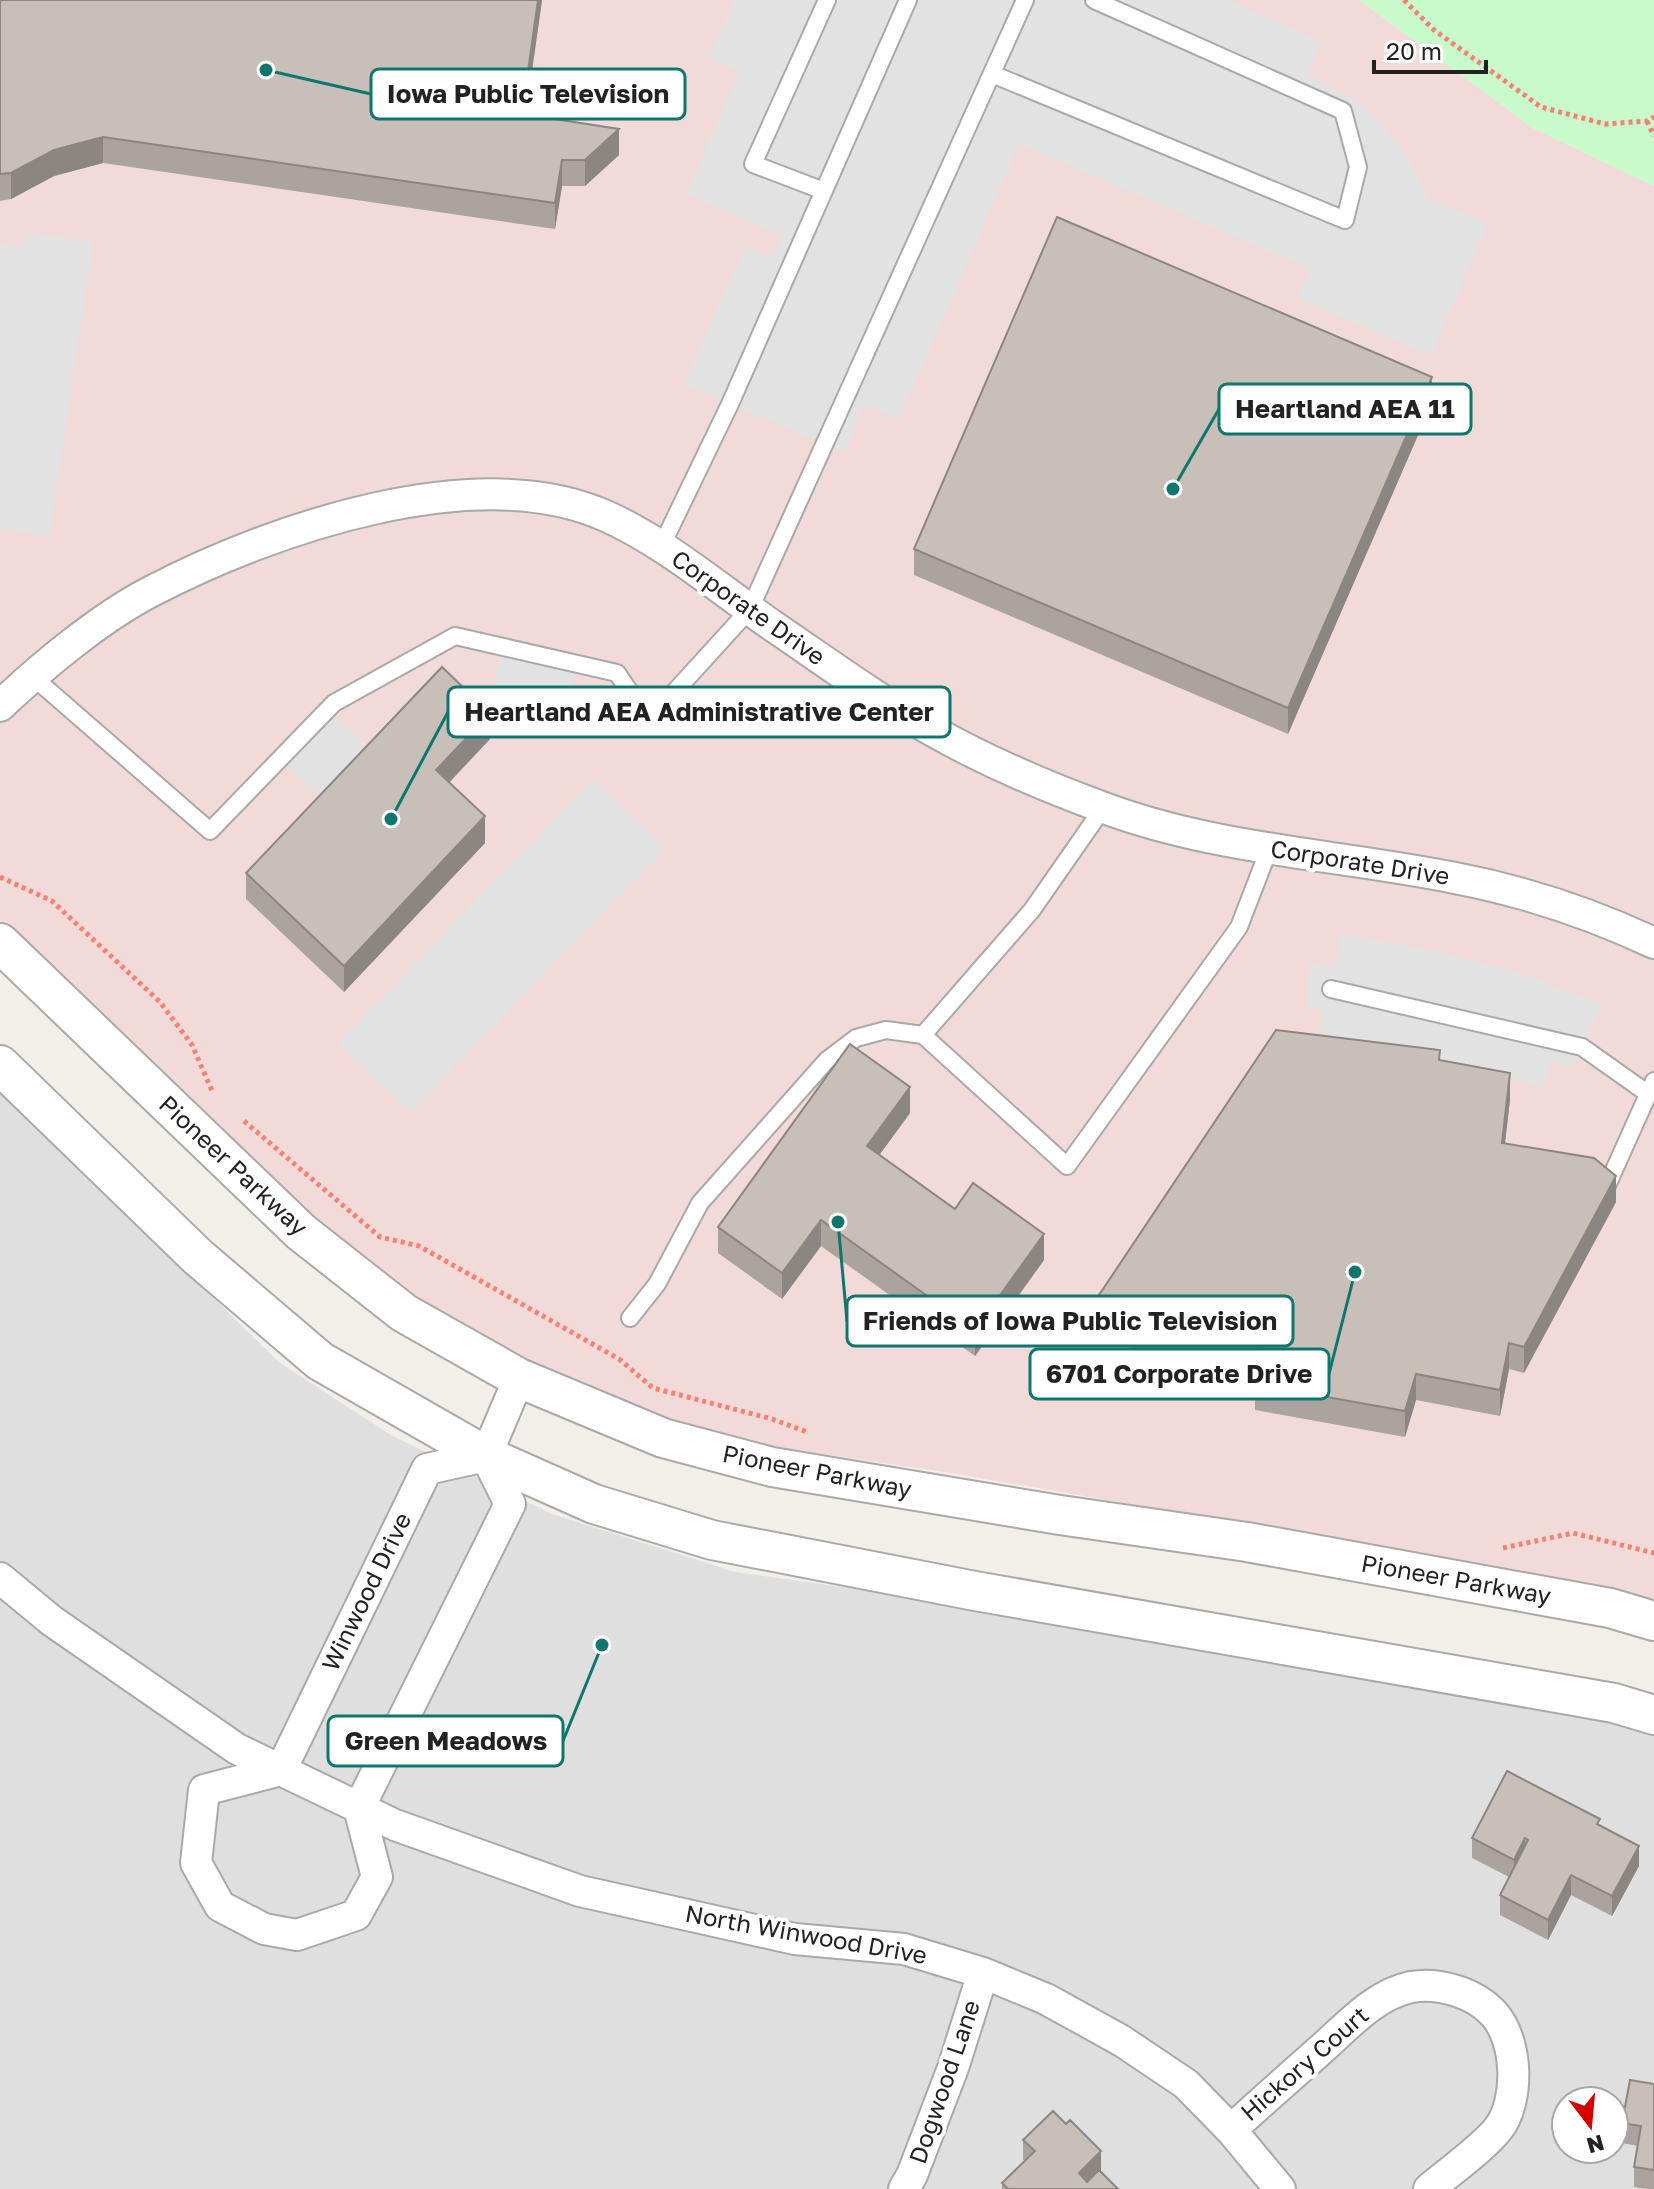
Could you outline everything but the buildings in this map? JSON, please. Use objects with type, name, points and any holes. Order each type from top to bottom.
[{"type":"street","name":"Corporate Drive","points":[[0,706],[32,676],[148,592],[240,550],[317,523],[406,503],[485,494],[557,500],[606,516],[661,547],[858,684],[932,730],[1012,772],[1103,808],[1196,835],[1458,878],[1544,901],[1654,943]]},
{"type":"street","name":"Pioneer Parkway","points":[[0,943],[301,1232],[404,1313],[519,1378],[663,1438],[772,1467],[1060,1515],[1247,1542],[1610,1608],[1654,1621]]},
{"type":"street","points":[[0,1065],[198,1257],[320,1361],[486,1456],[594,1504],[712,1540],[975,1591],[1614,1703],[1654,1715]]},
{"type":"street","points":[[281,1770],[204,1790],[196,1863],[220,1906],[264,1929],[297,1935],[356,1915],[377,1877],[359,1808],[510,1504],[486,1456],[519,1378]]},
{"type":"street","name":"Winwood Drive","points":[[281,1770],[427,1469],[486,1456]]},
{"type":"street","name":"North Winwood Drive","points":[[0,1578],[52,1621],[237,1749],[395,1825],[580,1891],[795,1939],[904,1949],[983,1973],[1046,1999],[1122,2041],[1186,2084],[1231,2130],[1280,2189]]},
{"type":"street","name":"Dogwood Lane","points":[[904,2189],[953,2068],[983,1973]]},
{"type":"street","name":"Hickory Court","points":[[1231,2130],[1375,2002],[1411,1987],[1440,1987],[1468,1995],[1495,2015],[1509,2043],[1514,2074],[1510,2104],[1498,2129],[1429,2189]]},
{"type":"lane","points":[[824,191],[753,164],[827,0]]},
{"type":"lane","points":[[661,547],[730,404],[908,0]]},
{"type":"lane","points":[[32,676],[210,831],[334,703],[455,636],[617,673],[649,720],[750,609],[1025,0]]},
{"type":"lane","points":[[992,74],[1345,220],[1358,167],[1343,111],[1094,0]]},
{"type":"lane","points":[[923,1035],[1032,910],[1103,808]]},
{"type":"lane","points":[[630,1318],[657,1284],[700,1203],[827,1060],[856,1038],[886,1030],[923,1035],[1067,1166],[1239,927],[1269,849]]},
{"type":"lane","points":[[1331,989],[1582,1047],[1651,1087],[1606,1188]]},
{"type":"path","points":[[1404,0],[1434,30],[1541,107],[1605,124],[1647,121],[1654,117]]},
{"type":"path","points":[[1647,121],[1654,136]]},
{"type":"path","points":[[0,877],[52,901],[160,1002],[192,1045],[214,1094]]},
{"type":"path","points":[[237,1115],[380,1237],[419,1246],[619,1359],[653,1388],[772,1419],[820,1437]]},
{"type":"path","points":[[1500,1548],[1573,1533],[1654,1553]]},
{"type":"shaded area","points":[[0,0],[1359,0],[1533,128],[1654,186],[1654,1609],[1557,1578],[945,1472],[728,1440],[583,1395],[403,1294],[299,1209],[0,920]]},
{"type":"shaded area","points":[[734,0],[1226,0],[1321,41],[1308,74],[1353,99],[1371,113],[1404,151],[1428,199],[1488,223],[1431,356],[1297,298],[1310,269],[1019,144],[899,420],[864,405],[844,452],[684,384],[745,245],[772,257],[782,236],[686,194],[739,72],[708,58]]},
{"type":"shaded area","points":[[24,232],[93,242],[49,536],[0,529],[0,244],[22,247]]},
{"type":"shaded area","points":[[502,646],[577,664],[565,724],[489,708]]},
{"type":"shaded area","points":[[328,710],[370,750],[322,799],[280,759]]},
{"type":"shaded area","points":[[593,779],[666,848],[410,1113],[337,1044]]},
{"type":"shaded area","points":[[1340,934],[1425,949],[1514,971],[1602,1005],[1572,1068],[1553,1061],[1542,1087],[1480,1070],[1319,1040],[1322,1010],[1307,1006],[1310,964],[1335,968]]},
{"type":"shaded area","points":[[0,1090],[280,1363],[391,1435],[552,1514],[735,1572],[906,1596],[1502,1693],[1654,1733],[1654,2189],[0,2189]]},
{"type":"green space","points":[[1359,0],[1654,0],[1654,186],[1533,128]]},
{"type":"place","name":"Iowa Public Television","points":[[266,70]]},
{"type":"place","name":"Heartland AEA 11","points":[[1173,489]]},
{"type":"place","name":"Heartland AEA Administrative Center","points":[[391,819]]},
{"type":"place","name":"Friends of Iowa Public Television","points":[[838,1222]]},
{"type":"place","name":"6701 Corporate Drive","points":[[1355,1272]]},
{"type":"place","name":"Green Meadows","points":[[602,1645]]}]
